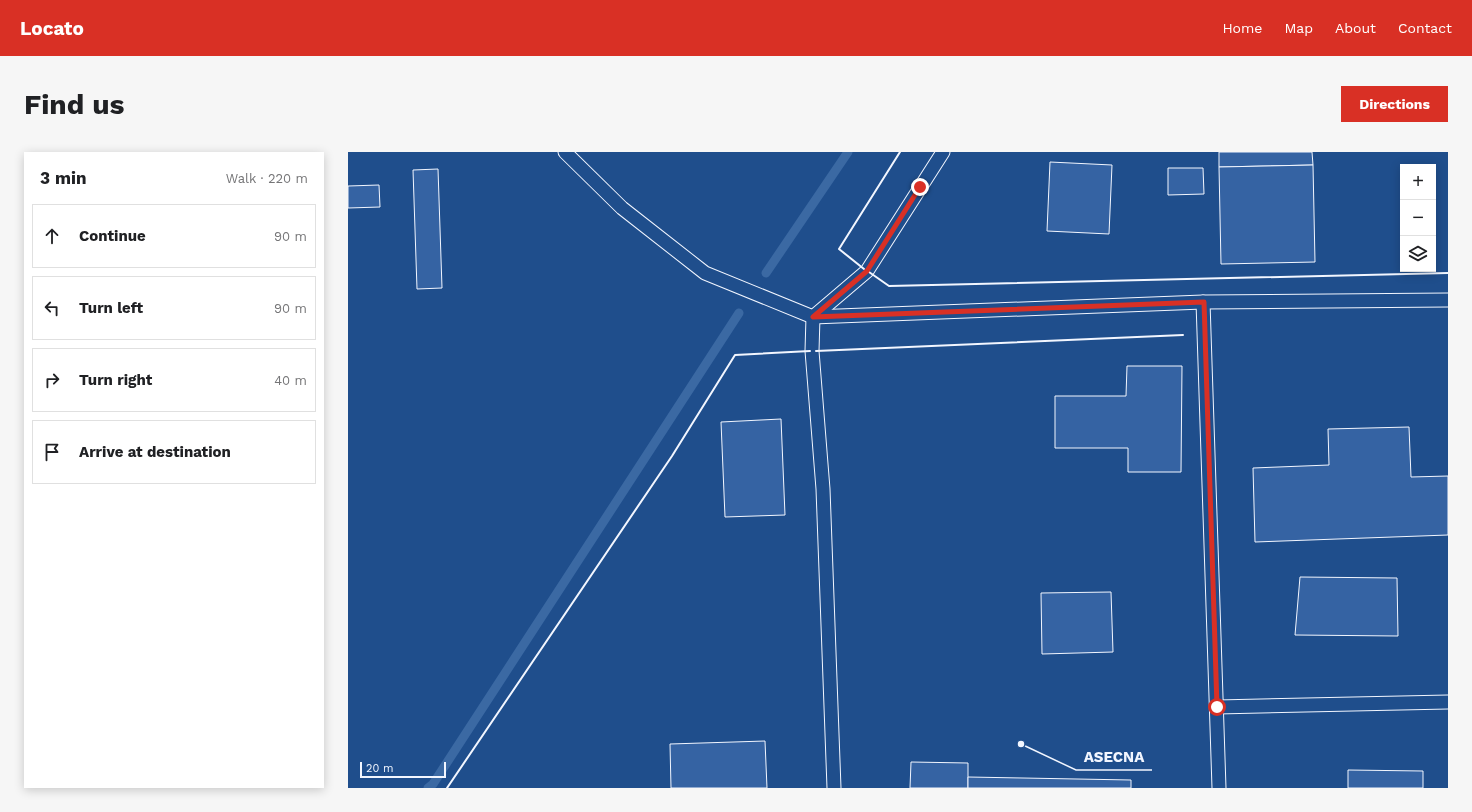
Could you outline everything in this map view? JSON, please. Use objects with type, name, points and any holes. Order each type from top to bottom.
[{"type":"lane","points":[[565,152],[622,208],[705,273],[813,317],[1204,302],[1448,300]]},
{"type":"lane","points":[[834,788],[824,489],[812,351],[813,317],[867,271],[943,152]]},
{"type":"lane","points":[[1204,302],[1219,788]]},
{"type":"lane","points":[[1217,707],[1448,702]]},
{"type":"building","points":[[1219,152],[1312,152],[1313,165],[1219,167]]},
{"type":"building","points":[[1050,162],[1112,165],[1109,234],[1047,231]]},
{"type":"building","points":[[1313,165],[1315,262],[1221,264],[1219,167]]},
{"type":"building","points":[[1168,168],[1203,168],[1204,194],[1168,195]]},
{"type":"building","points":[[438,169],[442,288],[417,289],[413,170]]},
{"type":"building","points":[[379,185],[380,207],[348,208],[348,186]]},
{"type":"building","points":[[1127,366],[1182,366],[1181,472],[1128,472],[1128,448],[1055,448],[1055,396],[1126,396]]},
{"type":"building","points":[[781,419],[785,515],[725,517],[721,422]]},
{"type":"building","points":[[1409,427],[1411,477],[1448,476],[1448,535],[1255,542],[1253,468],[1329,465],[1328,429]]},
{"type":"building","points":[[1300,577],[1397,578],[1398,636],[1295,635]]},
{"type":"building","points":[[1111,592],[1113,652],[1042,654],[1041,593]]},
{"type":"building","points":[[765,741],[767,788],[671,788],[670,744]]},
{"type":"building","points":[[911,762],[968,763],[968,788],[910,788]]},
{"type":"building","points":[[1348,770],[1423,771],[1423,788],[1348,788]]},
{"type":"building","points":[[968,777],[1131,780],[1131,788],[968,788]]},
{"type":"waterway","points":[[766,273],[848,152]]},
{"type":"waterway","points":[[428,788],[433,784],[739,313]]},
{"type":"wall","points":[[864,269],[839,249],[900,152]]},
{"type":"wall","points":[[869,272],[889,286],[1448,273]]},
{"type":"wall","points":[[816,351],[1183,335]]},
{"type":"wall","points":[[447,788],[672,456],[735,355],[810,351]]},
{"type":"place","name":"ASECNA","points":[[1021,744]]},
{"type":"route","points":[[920,187],[867,271],[813,317],[1204,302],[1217,707]]}]
